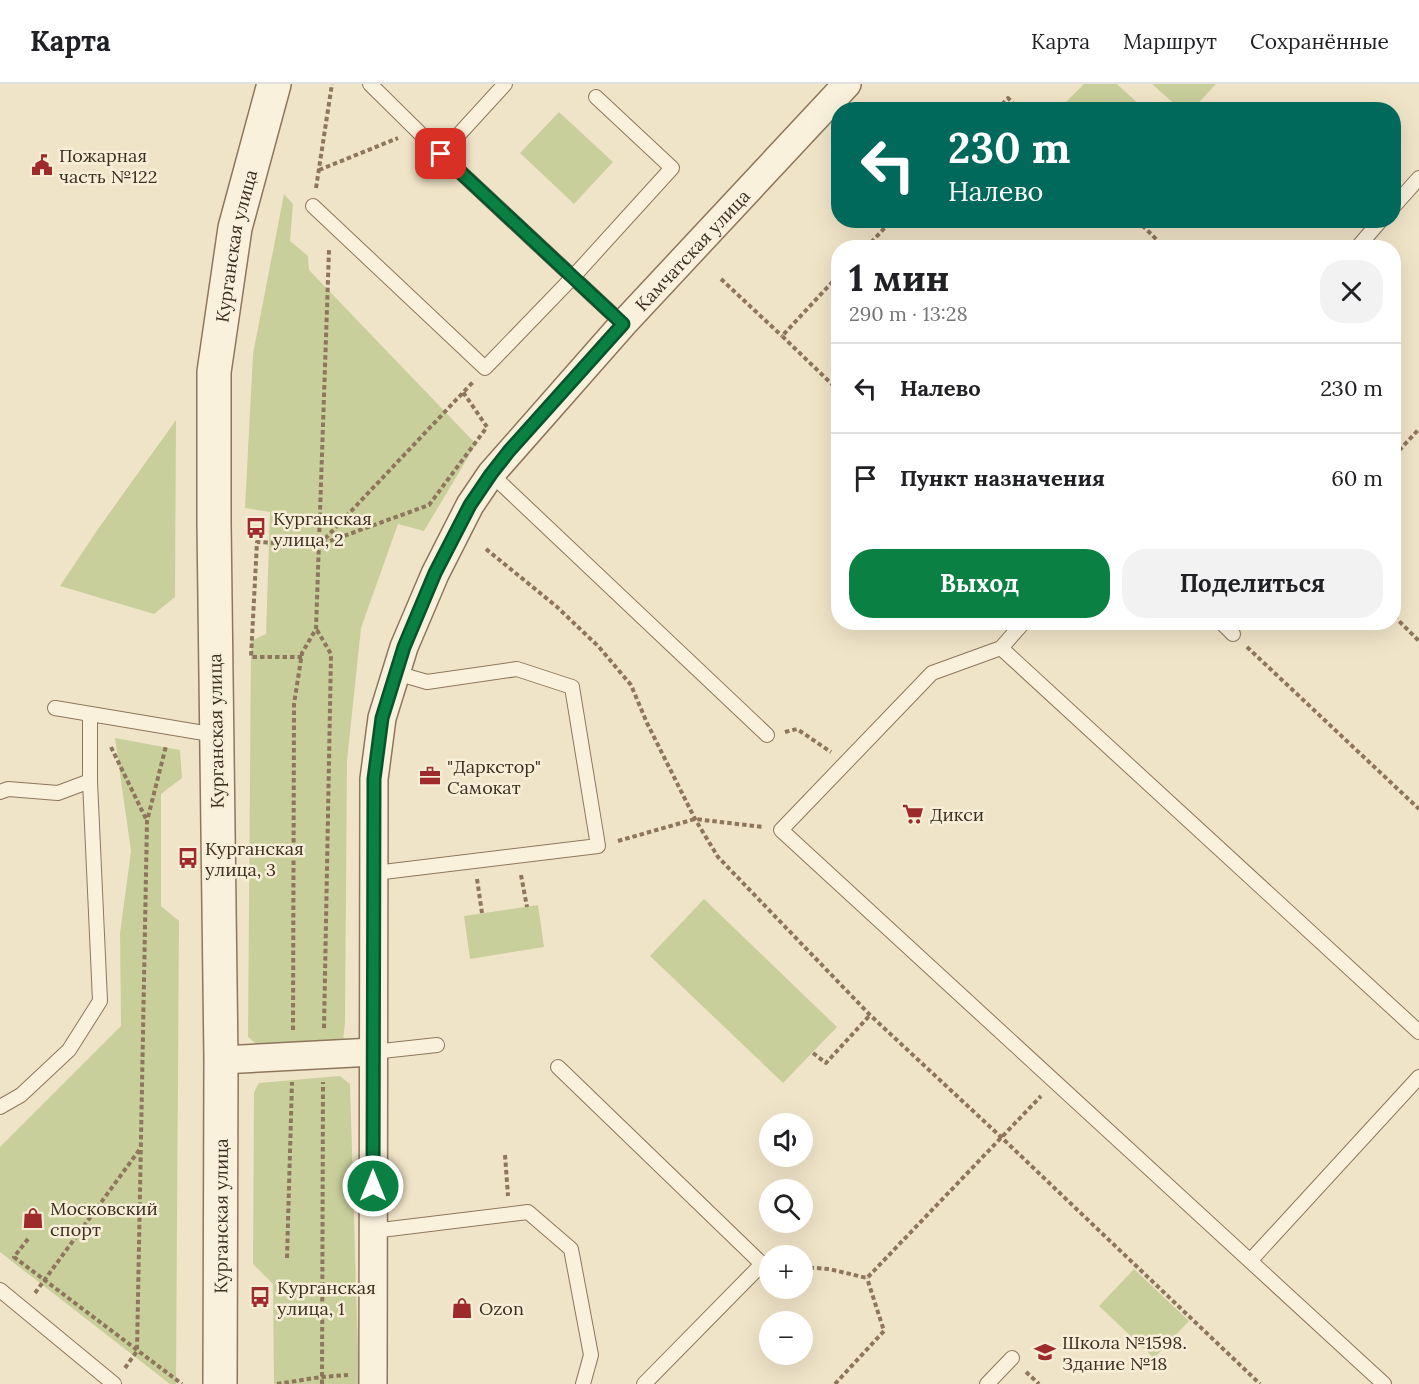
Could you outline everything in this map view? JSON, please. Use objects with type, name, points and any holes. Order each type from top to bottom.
[{"type":"street","name":"Курганская улица","points":[[220,1384],[221,1060],[214,372],[234,228],[274,84]]},
{"type":"street","name":"Камчатская улица","points":[[373,1379],[374,779],[382,718],[404,647],[435,573],[470,505],[491,474],[623,324],[847,84]]},
{"type":"street","points":[[221,1060],[373,1052]]},
{"type":"lane","points":[[370,84],[441,154],[623,324]]},
{"type":"lane","points":[[441,154],[505,84]]},
{"type":"lane","points":[[313,206],[485,368],[573,277],[672,168],[596,97]]},
{"type":"lane","points":[[1401,198],[1419,178]]},
{"type":"lane","points":[[1364,240],[1374,228]]},
{"type":"lane","points":[[491,474],[767,735]]},
{"type":"lane","points":[[1017,630],[1001,648],[932,673],[781,830],[1384,1384]]},
{"type":"lane","points":[[1229,630],[1233,634]]},
{"type":"lane","points":[[1001,648],[1419,1032]]},
{"type":"lane","points":[[375,873],[598,846],[572,687],[517,669],[427,682],[396,673]]},
{"type":"lane","points":[[55,708],[216,735]]},
{"type":"lane","points":[[0,1107],[21,1095],[69,1050],[100,1001],[90,781],[90,714]]},
{"type":"lane","points":[[0,792],[8,789],[58,793],[90,781]]},
{"type":"lane","points":[[373,1052],[437,1045]]},
{"type":"lane","points":[[558,1068],[762,1264],[644,1384]]},
{"type":"lane","points":[[1250,1261],[1419,1077]]},
{"type":"lane","points":[[373,1231],[528,1212],[571,1249],[591,1355],[583,1384]]},
{"type":"lane","points":[[0,1290],[117,1380]]},
{"type":"lane","points":[[987,1384],[1012,1358]]},
{"type":"path","points":[[287,1258],[293,1057],[294,704],[302,657],[316,629],[329,249],[310,229],[332,84]]},
{"type":"path","points":[[318,170],[404,135]]},
{"type":"path","points":[[873,240],[885,228]]},
{"type":"path","points":[[1145,228],[1157,240]]},
{"type":"path","points":[[721,279],[831,383]]},
{"type":"path","points":[[782,336],[831,284]]},
{"type":"path","points":[[319,545],[485,368]]},
{"type":"path","points":[[302,657],[251,657],[257,542],[319,545],[429,505],[487,427],[463,392]]},
{"type":"path","points":[[1401,448],[1419,429]]},
{"type":"path","points":[[486,549],[556,606],[599,646],[631,685],[647,723],[695,819],[718,856],[870,1015],[1260,1384]]},
{"type":"path","points":[[1401,623],[1419,641]]},
{"type":"path","points":[[316,629],[331,654],[324,1055],[322,1384]]},
{"type":"path","points":[[1233,634],[1419,809]]},
{"type":"path","points":[[767,735],[797,729],[846,762]]},
{"type":"path","points":[[107,738],[147,821]]},
{"type":"path","points":[[117,1380],[137,1350],[147,821],[166,744]]},
{"type":"path","points":[[598,846],[695,819],[781,830]]},
{"type":"path","points":[[518,857],[527,906]]},
{"type":"path","points":[[474,862],[482,913]]},
{"type":"path","points":[[813,1053],[826,1063],[870,1015]]},
{"type":"path","points":[[867,1278],[1055,1081]]},
{"type":"path","points":[[23,1309],[141,1148]]},
{"type":"path","points":[[505,1155],[508,1213]]},
{"type":"path","points":[[28,1239],[14,1257],[182,1384]]},
{"type":"path","points":[[813,1268],[829,1269],[867,1278]]},
{"type":"path","points":[[835,1384],[884,1331],[867,1278]]},
{"type":"path","points":[[277,1384],[321,1377],[373,1379]]},
{"type":"green space","points":[[1084,84],[1117,84],[1136,102],[1066,102]]},
{"type":"green space","points":[[1152,84],[1216,84],[1199,102],[1172,102]]},
{"type":"green space","points":[[559,112],[613,162],[574,204],[520,153]]},
{"type":"green space","points":[[284,194],[293,204],[290,241],[308,256],[309,270],[476,444],[424,531],[398,524],[361,628],[347,761],[343,1041],[260,1047],[248,1037],[251,641],[266,634],[270,512],[245,508],[253,354]]},
{"type":"green space","points":[[176,420],[175,597],[154,614],[60,586],[98,529]]},
{"type":"green space","points":[[115,738],[180,750],[182,778],[161,794],[161,906],[179,921],[176,1384],[170,1384],[0,1252],[0,1147],[121,1026],[120,933],[131,851]]},
{"type":"green space","points":[[704,899],[837,1027],[783,1083],[650,956]]},
{"type":"green space","points":[[538,905],[544,947],[470,959],[464,916]]},
{"type":"green space","points":[[340,1076],[350,1084],[359,1384],[274,1384],[273,1284],[253,1264],[254,1092],[259,1083]]},
{"type":"green space","points":[[1134,1269],[1189,1321],[1154,1358],[1099,1306]]},
{"type":"place","name":"Пожарная часть №122","points":[[42,165]]},
{"type":"place","name":"Курганская улица, 2","points":[[256,528]]},
{"type":"place","name":"\"Даркстор\" Самокат","points":[[430,776]]},
{"type":"place","name":"Дикси","points":[[913,814]]},
{"type":"place","name":"Курганская улица, 3","points":[[188,858]]},
{"type":"place","name":"Московский спорт","points":[[33,1218]]},
{"type":"place","name":"Курганская улица, 1","points":[[260,1297]]},
{"type":"place","name":"Ozon","points":[[462,1308]]},
{"type":"place","name":"Школа №1598. Здание №18","points":[[1045,1352]]},
{"type":"route","points":[[373,1186],[374,779],[382,718],[404,647],[435,573],[470,505],[509,451],[623,324],[441,154]]}]
